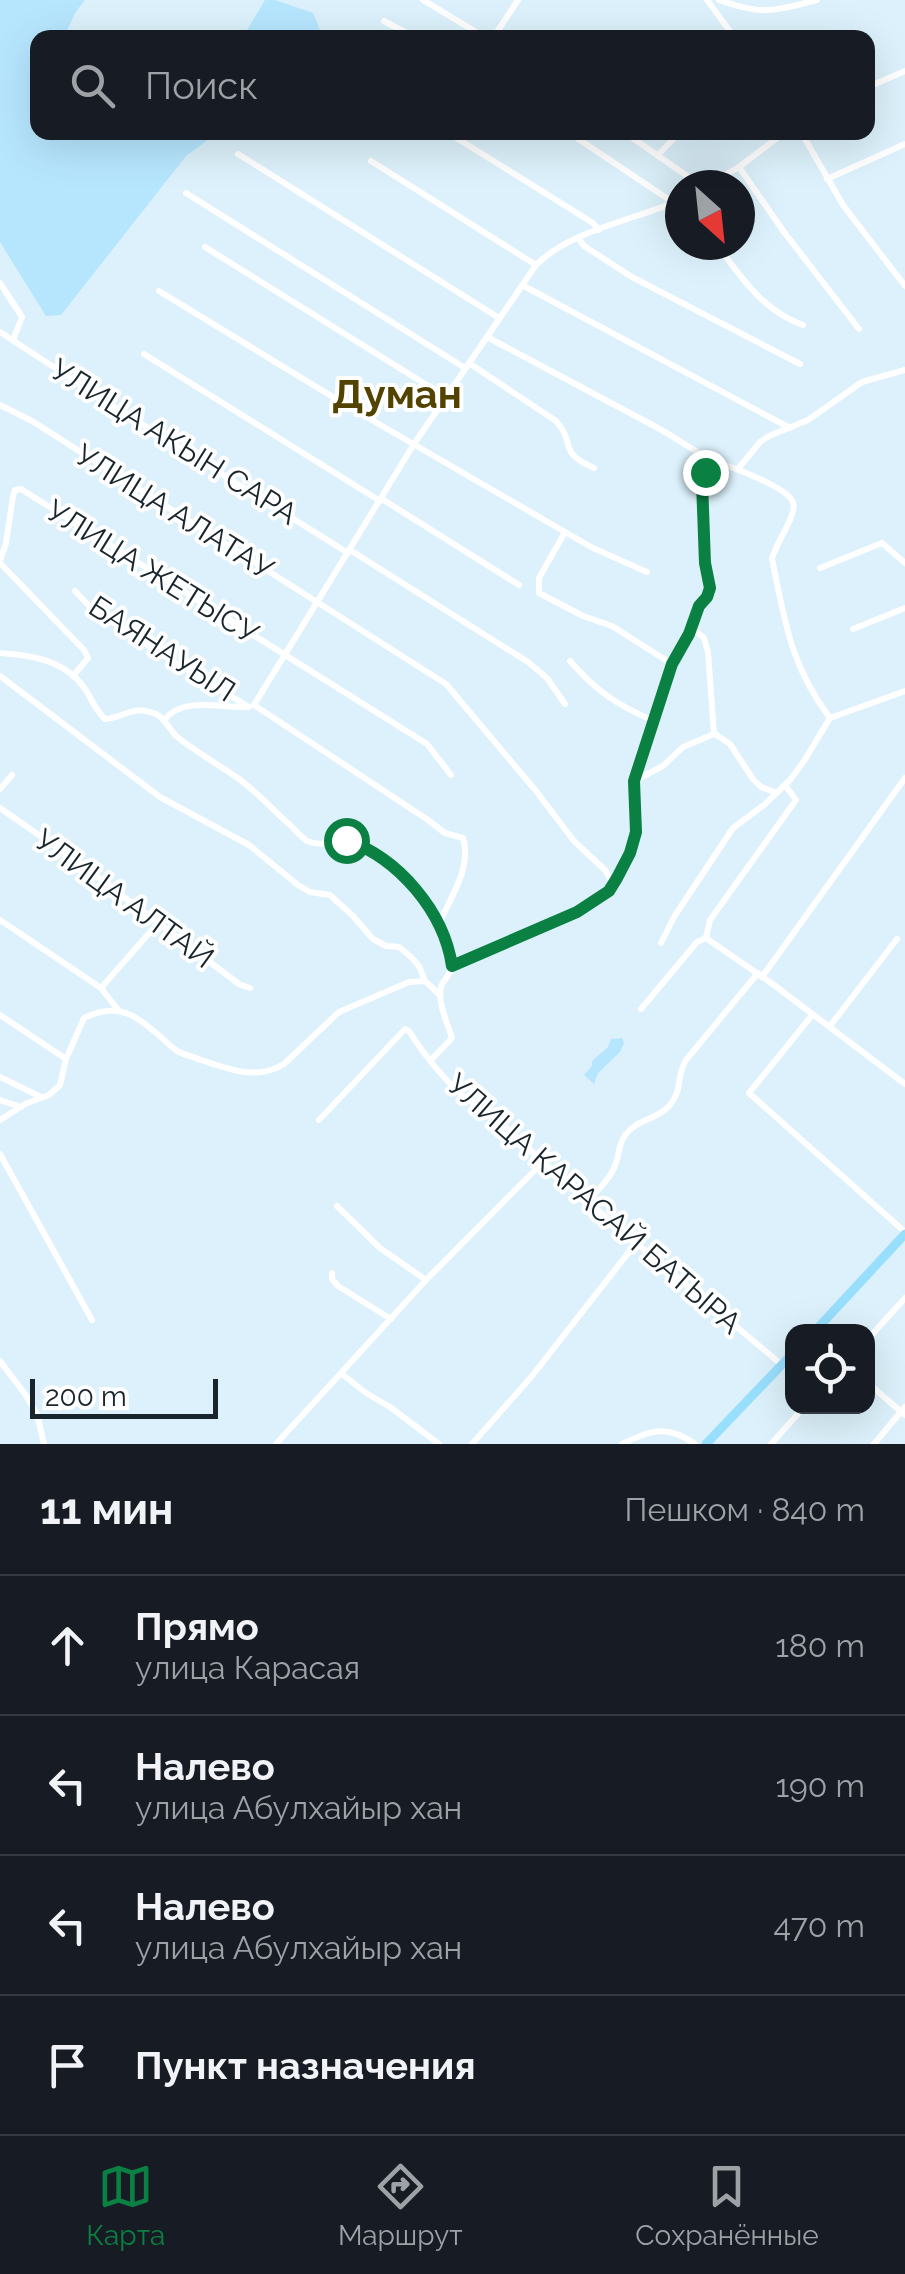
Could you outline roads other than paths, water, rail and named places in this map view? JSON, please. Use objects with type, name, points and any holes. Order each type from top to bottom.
[{"type":"main road","points":[[821,1324],[905,1233]]},
{"type":"main road","points":[[706,1444],[785,1362]]},
{"type":"street","points":[[423,0],[476,30]]},
{"type":"street","points":[[440,10],[446,0]]},
{"type":"street","points":[[496,30],[518,0]]},
{"type":"street","points":[[707,0],[729,30]]},
{"type":"street","points":[[719,0],[747,10],[770,11],[817,0]]},
{"type":"street","points":[[384,21],[401,30]]},
{"type":"street","points":[[875,84],[905,71]]},
{"type":"street","points":[[461,140],[599,230]]},
{"type":"street","points":[[581,140],[665,193]]},
{"type":"street","points":[[636,140],[680,170]]},
{"type":"street","points":[[658,155],[672,140]]},
{"type":"street","points":[[733,170],[775,140]]},
{"type":"street","points":[[805,140],[843,205],[905,286]]},
{"type":"street","points":[[827,179],[905,144]]},
{"type":"street","points":[[238,154],[499,318]]},
{"type":"street","points":[[370,161],[536,266]]},
{"type":"street","points":[[739,167],[859,330]]},
{"type":"street","points":[[186,193],[556,422],[564,430],[567,448],[576,460],[594,468]]},
{"type":"street","points":[[164,720],[170,712],[207,704],[252,706],[414,444],[536,266],[579,238],[665,205]]},
{"type":"street","points":[[579,238],[584,246],[632,277],[800,364]]},
{"type":"street","points":[[206,246],[446,397]]},
{"type":"street","points":[[729,260],[758,298],[787,319],[803,325]]},
{"type":"street","points":[[0,283],[22,317],[13,340]]},
{"type":"street","points":[[522,286],[790,428]]},
{"type":"street","points":[[159,290],[565,532],[647,572]]},
{"type":"street","name":"УЛИЦА АКЫН САРА","points":[[0,332],[120,411],[528,662],[547,678],[566,704]]},
{"type":"street","points":[[487,337],[712,460],[766,482],[792,500],[788,525],[772,559],[798,666],[812,695],[830,718]]},
{"type":"street","points":[[144,354],[520,585]]},
{"type":"street","points":[[738,470],[769,436],[808,420],[862,382],[905,370]]},
{"type":"street","name":"УЛИЦА АЛАТАУ","points":[[0,405],[32,421],[446,684],[614,884]]},
{"type":"street","points":[[452,966],[577,912],[609,891],[630,853],[636,832],[634,781],[672,664],[710,588],[705,563],[702,482],[712,460]]},
{"type":"street","name":"УЛИЦА ЖЕТЫСУ","points":[[0,562],[13,496],[15,490],[21,489],[284,654]]},
{"type":"street","points":[[565,532],[538,578],[539,593],[612,626],[672,664]]},
{"type":"street","points":[[820,568],[882,543],[905,563]]},
{"type":"street","points":[[0,562],[84,650],[88,658],[73,676]]},
{"type":"street","name":"БАЯНАУЫЛ","points":[[75,591],[90,606],[164,656],[252,706],[444,833],[463,838],[467,850],[465,864],[439,924]]},
{"type":"street","points":[[853,629],[905,608]]},
{"type":"street","points":[[692,627],[704,638],[708,652],[714,734]]},
{"type":"street","points":[[0,652],[52,662],[86,689],[105,720],[140,710],[156,714],[200,755],[240,780],[306,840],[332,844],[346,840],[364,846],[388,862],[409,881],[439,924],[450,951],[452,966],[440,995]]},
{"type":"street","points":[[284,654],[427,744],[451,775]]},
{"type":"street","points":[[570,662],[604,696],[654,720]]},
{"type":"street","points":[[0,676],[160,796],[248,845],[298,886],[330,895],[373,939],[386,946],[399,946],[420,966],[424,981],[440,995]]},
{"type":"street","points":[[661,942],[734,828],[785,785],[830,718],[905,692]]},
{"type":"street","points":[[634,781],[663,766],[683,747],[714,734]]},
{"type":"street","points":[[714,734],[730,744],[753,779],[777,793]]},
{"type":"street","points":[[0,790],[12,776]]},
{"type":"street","points":[[588,1201],[616,1164],[620,1144],[629,1130],[643,1121],[656,1119],[676,1097],[679,1072],[686,1060],[760,975],[905,778]]},
{"type":"street","points":[[706,938],[710,920],[796,800],[785,785]]},
{"type":"street","name":"УЛИЦА АЛТАЙ","points":[[0,808],[239,984],[250,988]]},
{"type":"street","points":[[0,920],[102,988],[120,1012]]},
{"type":"street","points":[[102,988],[158,923]]},
{"type":"street","points":[[706,938],[905,1084]]},
{"type":"street","points":[[641,1009],[697,942],[706,938]]},
{"type":"street","points":[[830,1026],[897,939]]},
{"type":"street","points":[[0,1120],[49,1096],[60,1085],[66,1059],[84,1018],[108,1009],[128,1014],[151,1028],[178,1052],[254,1074],[274,1071],[284,1064],[340,1012],[409,982],[424,981]]},
{"type":"street","name":"УЛИЦА КАРАСАЙ БАТЫРА","points":[[440,995],[452,1038],[432,1060],[439,1071],[782,1365]]},
{"type":"street","points":[[813,1014],[749,1093],[905,1233]]},
{"type":"street","points":[[0,1015],[66,1059]]},
{"type":"street","points":[[319,1120],[405,1030],[424,1056],[432,1060]]},
{"type":"street","points":[[0,1077],[42,1098]]},
{"type":"street","points":[[0,1100],[20,1107]]},
{"type":"street","points":[[0,1154],[92,1320]]},
{"type":"street","points":[[276,1444],[426,1280],[542,1162]]},
{"type":"street","points":[[337,1206],[380,1248],[426,1280]]},
{"type":"street","points":[[472,1444],[532,1376],[636,1243]]},
{"type":"street","points":[[332,1273],[338,1286],[392,1318]]},
{"type":"street","points":[[875,1330],[905,1298]]},
{"type":"street","points":[[0,1361],[37,1414],[44,1444]]},
{"type":"street","points":[[342,1374],[438,1444]]},
{"type":"street","points":[[874,1444],[904,1412],[875,1389]]},
{"type":"street","points":[[770,1444],[798,1414]]},
{"type":"street","points":[[622,1444],[668,1430],[695,1444]]},
{"type":"district","name":"Думан","points":[[397,394]]}]
